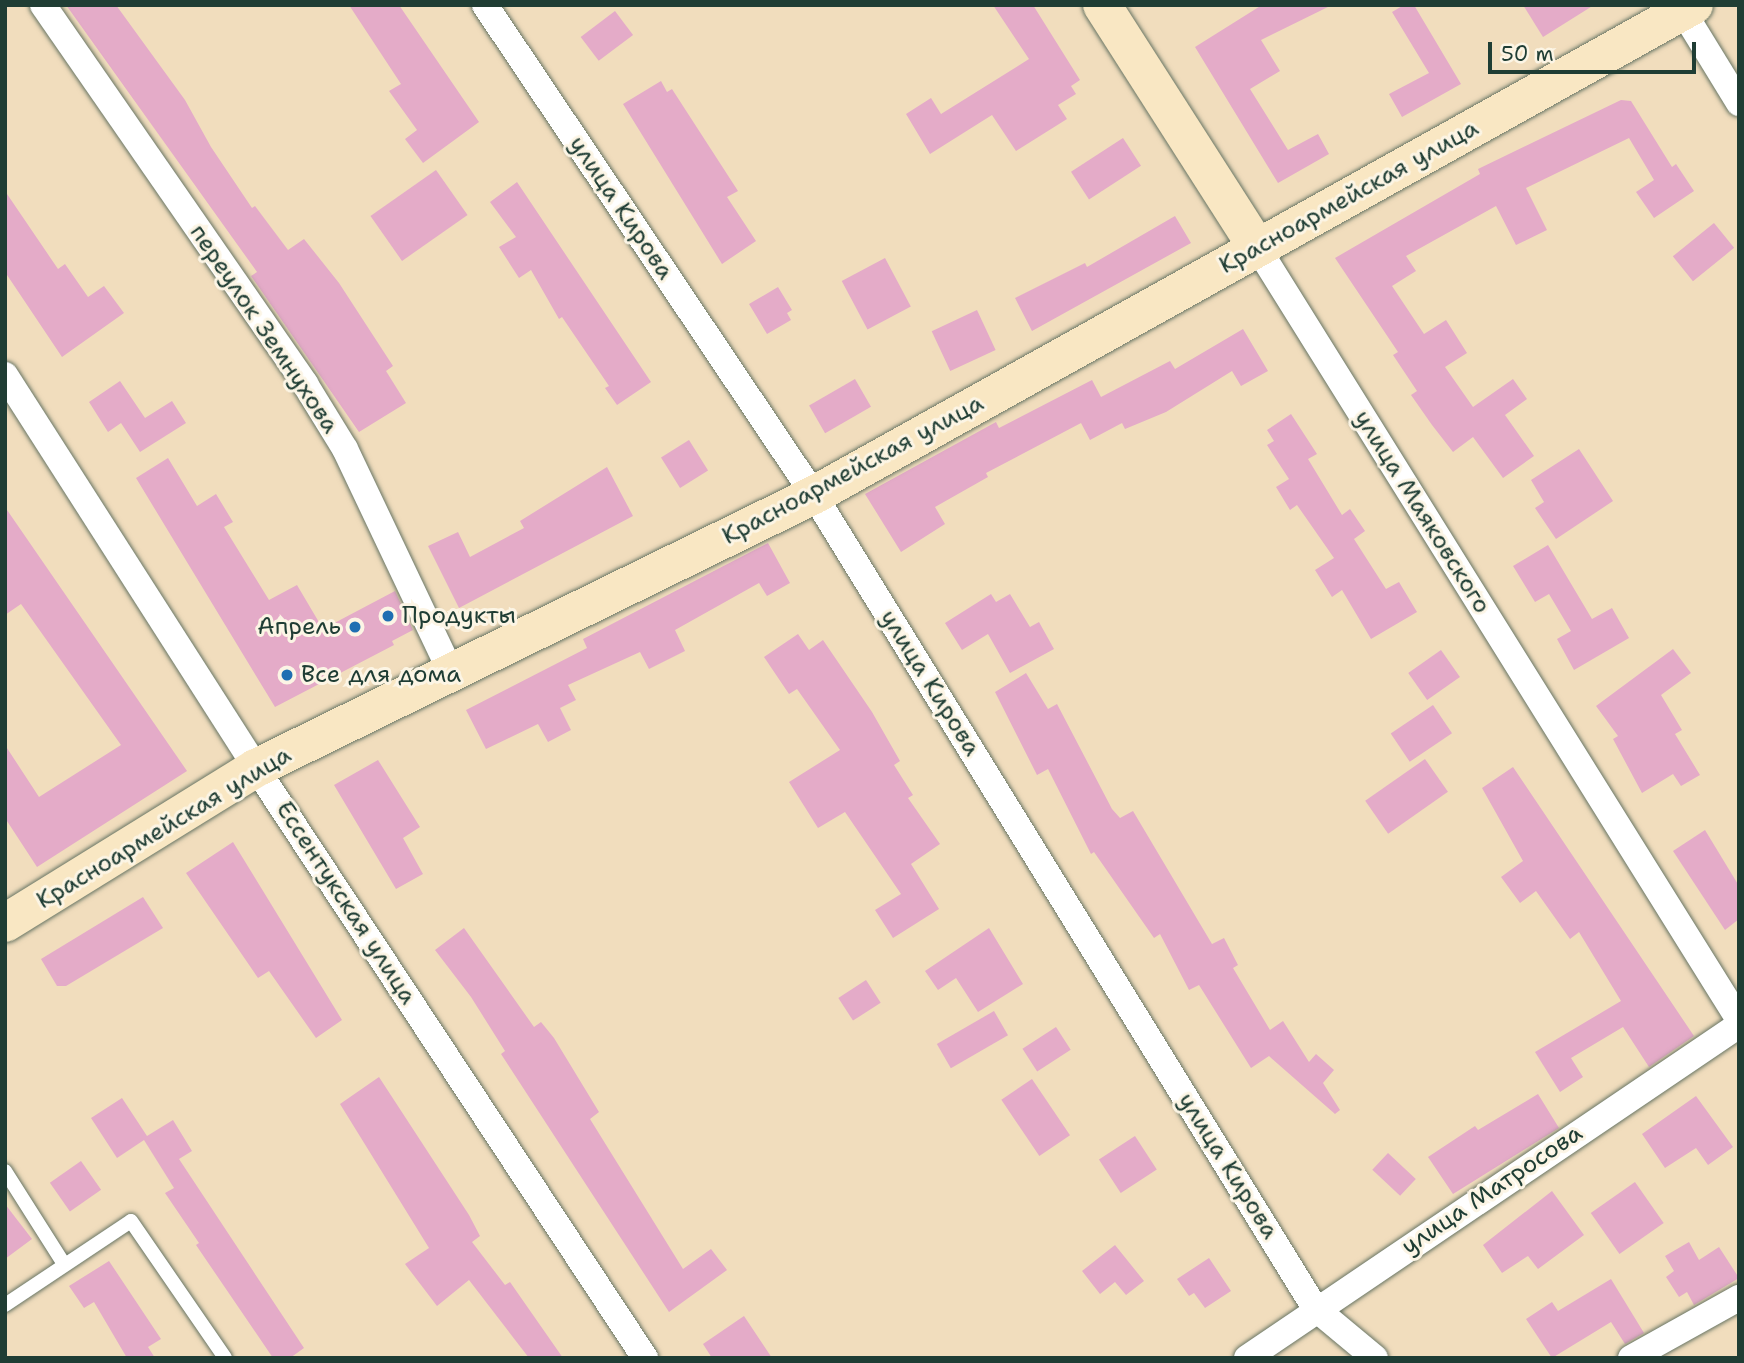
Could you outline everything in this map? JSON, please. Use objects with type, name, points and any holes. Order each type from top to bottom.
[{"type":"street","name":"переулок Земнухова","points":[[43,5],[318,405],[345,449],[451,672]]},
{"type":"street","name":"улица Кирова","points":[[485,5],[814,495],[1315,1308],[1375,1358]]},
{"type":"street","name":"улица Маяковского","points":[[1102,5],[1257,247],[1739,1022]]},
{"type":"street","name":"Красноармейская улица","points":[[5,923],[256,768],[814,495],[1685,8]]},
{"type":"street","points":[[1685,8],[1739,103]]},
{"type":"street","name":"Ессентукская улица","points":[[5,375],[256,768],[645,1358]]},
{"type":"street","name":"улица Матросова","points":[[1247,1358],[1315,1308],[1739,1022]]},
{"type":"street","points":[[1631,1358],[1739,1298]]},
{"type":"lane","points":[[5,1171],[64,1264]]},
{"type":"lane","points":[[5,1305],[131,1221],[225,1358]]},
{"type":"building","points":[[66,5],[116,5],[185,100],[211,147],[252,208],[255,206],[288,250],[304,239],[339,283],[393,366],[386,371],[406,403],[359,432],[251,276],[257,272]]},
{"type":"building","points":[[349,5],[399,5],[479,122],[423,163],[405,139],[417,130],[389,91],[401,84]]},
{"type":"building","points":[[993,5],[1033,5],[1080,80],[1071,86],[1076,94],[1058,105],[1067,119],[1016,151],[992,115],[930,154],[906,114],[931,98],[941,114],[1029,59]]},
{"type":"building","points":[[1262,5],[1332,5],[1261,40],[1280,71],[1250,89],[1288,150],[1318,134],[1329,154],[1278,183],[1195,47]]},
{"type":"building","points":[[1404,5],[1414,5],[1461,84],[1402,117],[1389,94],[1429,73],[1392,12]]},
{"type":"building","points":[[1523,5],[1594,5],[1543,37]]},
{"type":"building","points":[[615,11],[633,35],[599,61],[581,37]]},
{"type":"building","points":[[661,81],[667,92],[672,89],[738,191],[727,197],[756,241],[722,264],[623,104]]},
{"type":"building","points":[[1621,100],[1631,101],[1672,167],[1676,164],[1694,191],[1654,218],[1636,192],[1654,180],[1629,138],[1526,188],[1547,230],[1516,245],[1496,206],[1406,256],[1416,271],[1392,286],[1424,334],[1446,320],[1467,353],[1445,367],[1473,407],[1513,379],[1527,399],[1505,415],[1534,456],[1503,478],[1473,437],[1453,452],[1432,425],[1411,395],[1417,391],[1393,355],[1398,352],[1335,258],[1480,174],[1478,169]]},
{"type":"building","points":[[1123,138],[1141,166],[1089,199],[1071,172]]},
{"type":"building","points":[[436,170],[468,215],[402,261],[370,216]]},
{"type":"building","points":[[517,182],[651,382],[617,405],[605,388],[609,386],[562,317],[559,319],[531,270],[519,278],[499,247],[516,237],[490,202]]},
{"type":"building","points":[[5,191],[58,269],[65,264],[88,297],[104,286],[124,313],[62,357],[5,272]]},
{"type":"building","points":[[1175,216],[1191,243],[1032,331],[1015,298],[1085,263],[1087,267]]},
{"type":"building","points":[[1714,223],[1734,248],[1693,281],[1673,256]]},
{"type":"building","points":[[885,258],[911,307],[868,330],[842,281]]},
{"type":"building","points":[[778,287],[792,310],[787,313],[791,320],[767,334],[749,304]]},
{"type":"building","points":[[977,310],[996,350],[950,371],[932,331]]},
{"type":"building","points":[[1243,329],[1268,371],[1241,386],[1232,371],[1166,412],[1125,429],[1122,423],[1090,440],[1081,423],[986,473],[988,477],[935,507],[945,524],[901,552],[865,494],[996,422],[999,428],[1092,380],[1101,397],[1170,361],[1175,369]]},
{"type":"building","points":[[855,379],[871,407],[825,433],[809,406]]},
{"type":"building","points":[[120,381],[145,418],[172,401],[186,423],[140,452],[121,423],[108,432],[89,402]]},
{"type":"building","points":[[1291,414],[1317,454],[1308,459],[1342,515],[1350,509],[1365,531],[1354,539],[1386,589],[1399,582],[1417,612],[1371,639],[1342,590],[1332,597],[1315,570],[1334,558],[1297,505],[1290,510],[1276,487],[1289,479],[1267,445],[1274,441],[1267,430]]},
{"type":"building","points":[[689,440],[708,471],[680,488],[661,457]]},
{"type":"building","points":[[1579,449],[1613,501],[1556,539],[1535,508],[1544,502],[1531,480]]},
{"type":"building","points":[[168,458],[197,506],[216,494],[233,522],[224,527],[269,600],[297,585],[323,629],[395,591],[413,630],[392,641],[394,645],[275,707],[136,478]]},
{"type":"building","points":[[607,467],[633,516],[459,608],[428,546],[458,532],[470,557],[524,528],[520,521]]},
{"type":"building","points":[[5,507],[187,771],[37,867],[5,818],[5,745],[39,797],[121,745],[21,604],[5,615]]},
{"type":"building","points":[[768,543],[790,583],[767,596],[759,583],[675,630],[685,651],[649,669],[640,652],[568,685],[576,700],[560,708],[571,730],[548,742],[538,724],[486,749],[466,710],[587,648],[583,639]]},
{"type":"building","points":[[1548,545],[1592,619],[1612,608],[1629,638],[1574,670],[1557,639],[1571,631],[1549,594],[1535,602],[1513,566]]},
{"type":"building","points":[[991,594],[996,602],[1010,594],[1030,627],[1039,622],[1054,649],[1010,673],[988,634],[962,650],[945,623]]},
{"type":"building","points":[[798,634],[809,650],[823,640],[872,712],[900,761],[894,765],[913,795],[908,798],[940,844],[911,864],[939,909],[893,938],[875,910],[901,894],[845,812],[818,828],[789,782],[840,750],[797,689],[789,694],[764,657]]},
{"type":"building","points":[[1673,649],[1691,673],[1661,695],[1682,730],[1675,734],[1700,775],[1681,786],[1673,774],[1642,793],[1613,739],[1618,736],[1596,706]]},
{"type":"building","points":[[1441,650],[1460,677],[1427,700],[1408,673]]},
{"type":"building","points":[[1026,673],[1048,709],[1057,704],[1112,809],[1120,818],[1133,811],[1212,944],[1224,938],[1238,965],[1233,968],[1270,1030],[1283,1021],[1309,1062],[1316,1054],[1334,1070],[1323,1083],[1340,1110],[1335,1114],[1269,1056],[1251,1068],[1199,985],[1189,990],[1160,934],[1154,938],[1094,852],[1091,854],[1048,769],[1037,775],[995,692]]},
{"type":"building","points":[[1433,705],[1452,733],[1410,762],[1391,734]]},
{"type":"building","points":[[1425,759],[1448,792],[1388,834],[1365,801]]},
{"type":"building","points":[[378,760],[420,827],[403,838],[423,874],[396,889],[334,785]]},
{"type":"building","points":[[1513,767],[1694,1036],[1649,1067],[1623,1027],[1571,1058],[1583,1077],[1560,1092],[1535,1052],[1621,1001],[1579,932],[1570,939],[1536,891],[1520,903],[1501,877],[1523,861],[1482,788]]},
{"type":"building","points":[[1705,830],[1739,886],[1739,919],[1725,930],[1673,851]]},
{"type":"building","points":[[233,842],[342,1020],[316,1038],[269,971],[258,978],[186,873]]},
{"type":"building","points":[[143,897],[163,928],[66,986],[57,986],[41,959]]},
{"type":"building","points":[[464,928],[534,1027],[541,1022],[554,1038],[599,1112],[590,1119],[683,1269],[711,1249],[727,1270],[669,1312],[501,1054],[505,1051],[471,997],[435,950]]},
{"type":"building","points":[[989,928],[1023,984],[978,1012],[956,978],[938,990],[925,971]]},
{"type":"building","points":[[866,980],[881,1003],[853,1021],[838,998]]},
{"type":"building","points":[[994,1011],[1008,1035],[951,1068],[937,1044]]},
{"type":"building","points":[[1056,1027],[1071,1050],[1037,1071],[1022,1049]]},
{"type":"building","points":[[379,1077],[469,1215],[480,1236],[472,1242],[505,1285],[510,1282],[563,1358],[529,1358],[469,1280],[437,1306],[405,1264],[429,1248],[340,1104]]},
{"type":"building","points":[[1032,1079],[1070,1135],[1039,1156],[1001,1100]]},
{"type":"building","points":[[1538,1094],[1559,1128],[1453,1194],[1428,1157],[1475,1126],[1478,1130]]},
{"type":"building","points":[[1696,1096],[1733,1147],[1708,1165],[1696,1148],[1665,1168],[1642,1134]]},
{"type":"building","points":[[122,1098],[147,1136],[173,1120],[192,1151],[179,1159],[304,1348],[290,1358],[273,1358],[196,1245],[199,1243],[165,1193],[174,1188],[144,1140],[117,1158],[91,1118]]},
{"type":"building","points":[[1135,1136],[1157,1170],[1121,1193],[1099,1159]]},
{"type":"building","points":[[1388,1153],[1416,1179],[1400,1196],[1372,1170]]},
{"type":"building","points":[[81,1161],[101,1190],[70,1211],[50,1183]]},
{"type":"building","points":[[1635,1182],[1664,1223],[1619,1254],[1591,1213]]},
{"type":"building","points":[[1552,1191],[1584,1235],[1538,1269],[1528,1256],[1502,1273],[1483,1245]]},
{"type":"building","points":[[5,1204],[32,1239],[5,1259]]},
{"type":"building","points":[[1689,1242],[1699,1260],[1719,1247],[1739,1278],[1694,1305],[1687,1292],[1679,1297],[1666,1277],[1674,1271],[1665,1256]]},
{"type":"building","points":[[1115,1245],[1144,1281],[1126,1295],[1115,1282],[1100,1294],[1082,1271]]},
{"type":"building","points":[[1209,1258],[1231,1291],[1205,1308],[1194,1293],[1189,1296],[1177,1279]]},
{"type":"building","points":[[109,1261],[161,1339],[148,1347],[155,1358],[127,1358],[94,1302],[84,1308],[69,1286]]},
{"type":"building","points":[[1611,1279],[1644,1333],[1625,1344],[1611,1322],[1552,1358],[1526,1319],[1552,1302],[1558,1311]]},
{"type":"building","points":[[744,1316],[772,1358],[712,1358],[703,1344]]},
{"type":"place","name":"Продукты","points":[[388,616]]},
{"type":"place","name":"Апрель","points":[[355,627]]},
{"type":"place","name":"Все для дома","points":[[287,675]]}]
